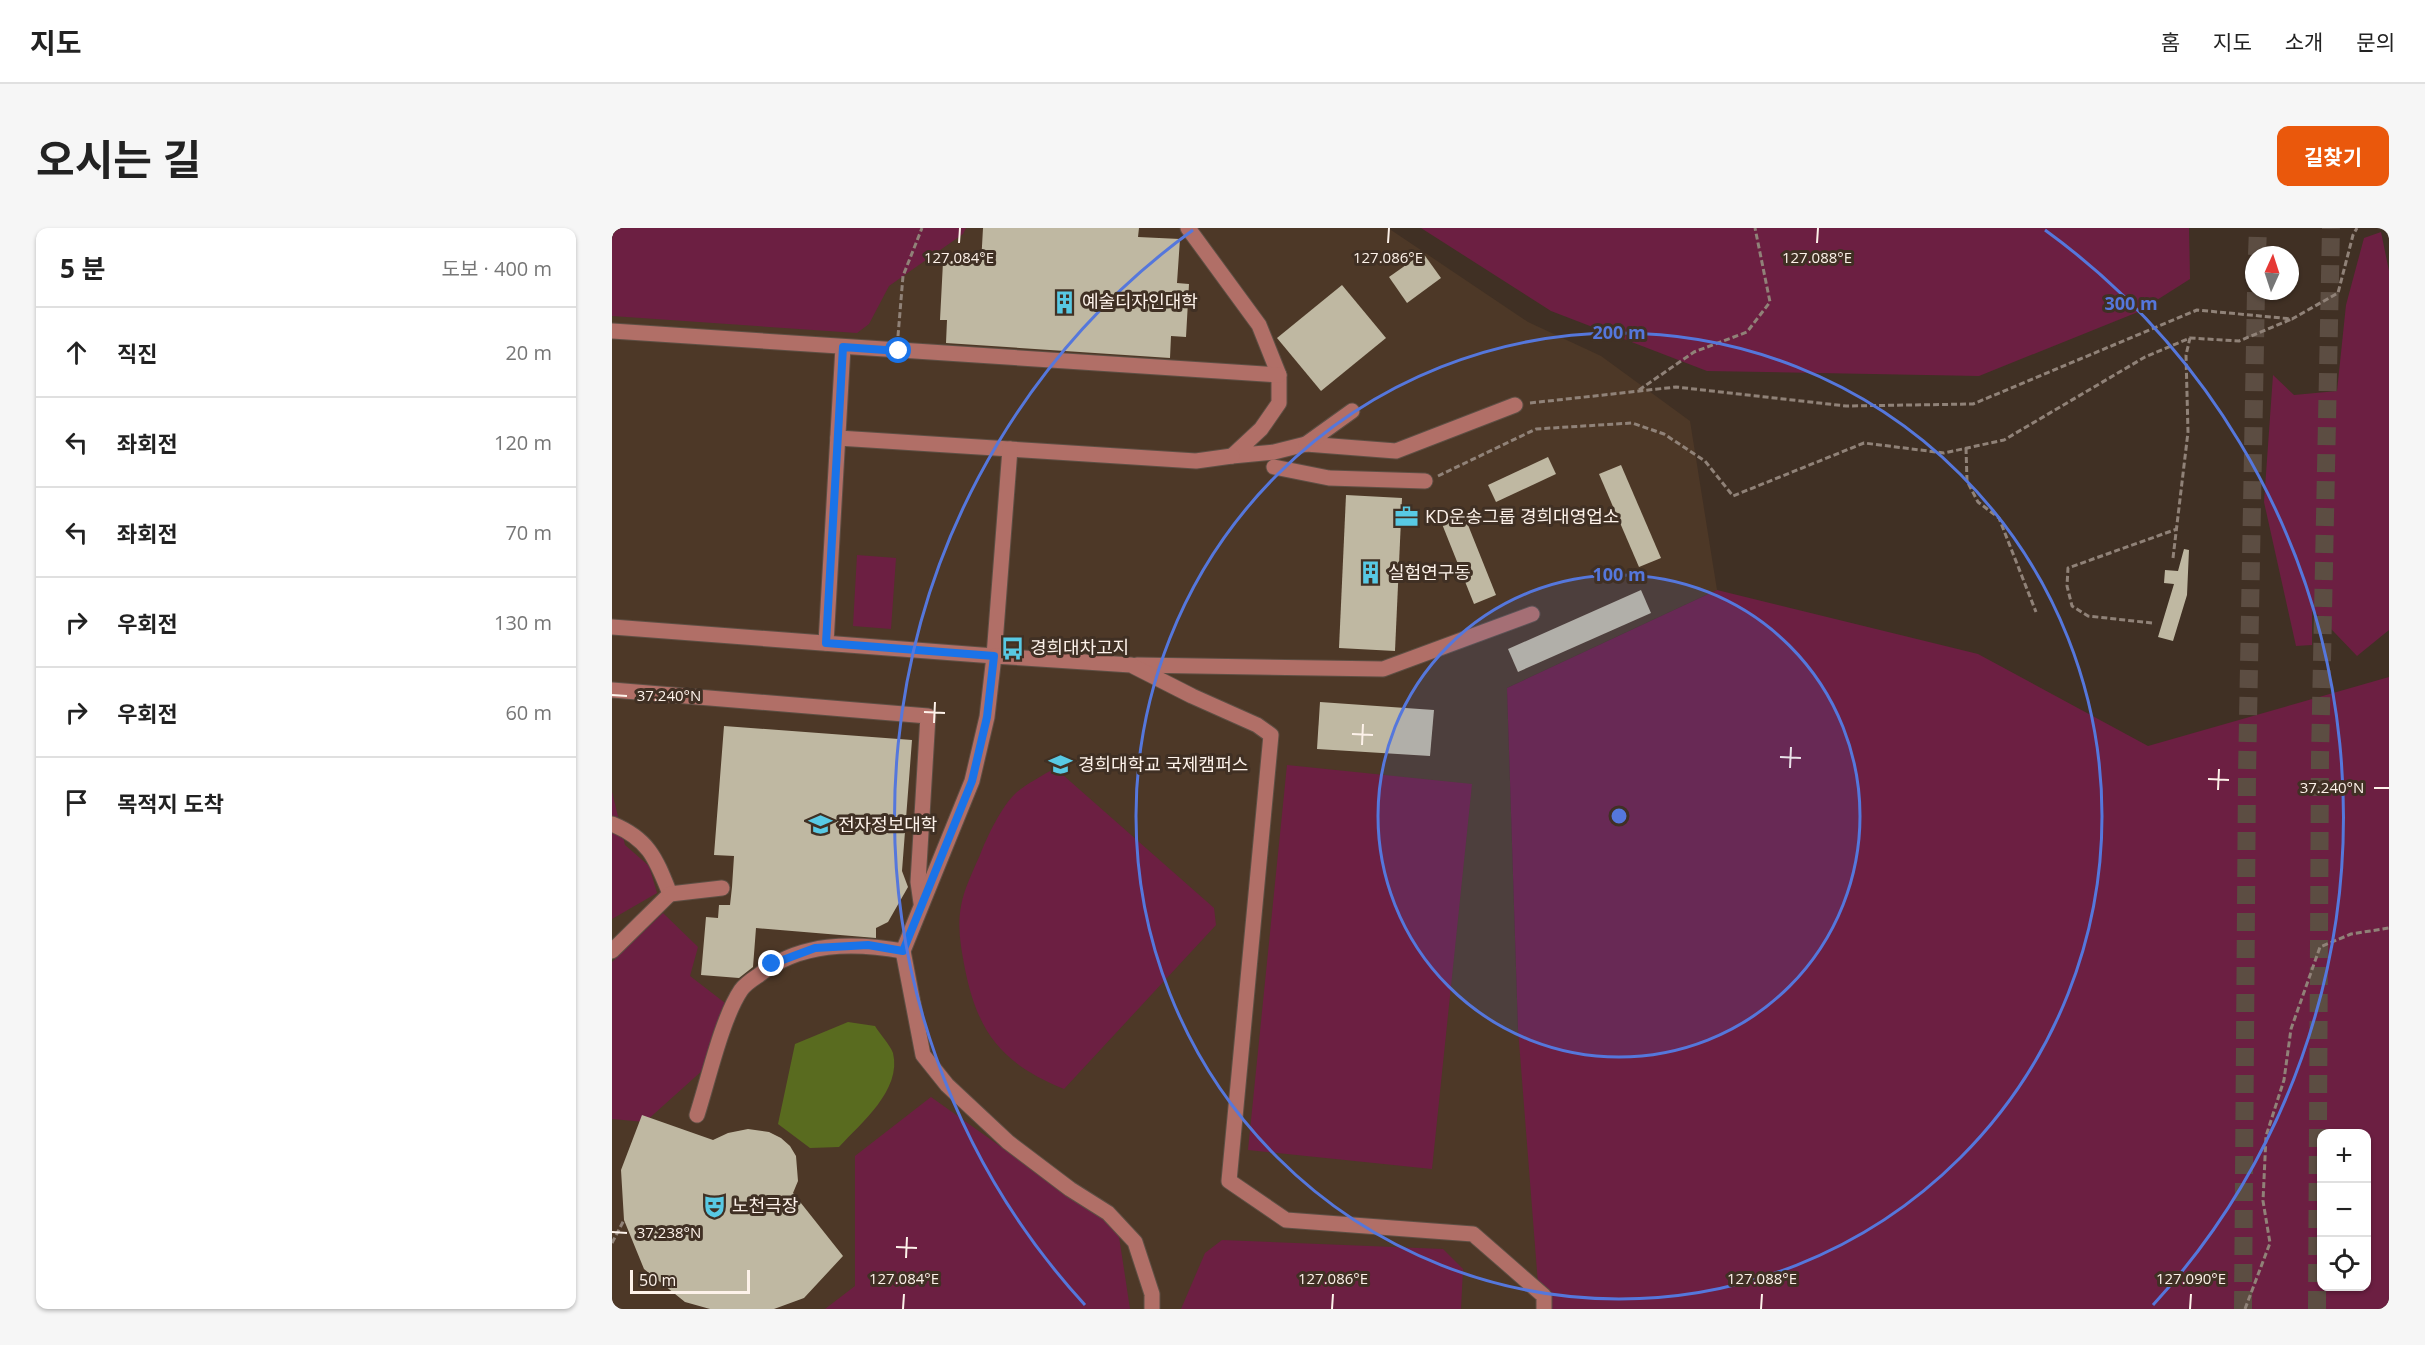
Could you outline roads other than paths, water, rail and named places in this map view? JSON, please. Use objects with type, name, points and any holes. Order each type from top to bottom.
[{"type":"street","points":[[1188,228],[1259,325],[1280,375],[1279,404],[1261,429],[1232,456]]},
{"type":"street","points":[[612,331],[1280,375]]},
{"type":"street","points":[[826,643],[843,347]]},
{"type":"street","points":[[838,438],[1196,461],[1274,452],[1306,444],[1396,452],[1515,405]]},
{"type":"street","points":[[1306,444],[1352,411]]},
{"type":"street","points":[[1010,449],[987,717],[972,781],[903,951],[923,1054],[947,1085],[1008,1142],[1070,1189],[1108,1213],[1135,1242],[1152,1294],[1152,1309]]},
{"type":"street","points":[[1274,467],[1329,478],[1425,482]]},
{"type":"street","points":[[612,627],[994,656],[1184,667],[1383,669],[1532,614]]},
{"type":"street","points":[[1131,664],[1192,696],[1257,724],[1271,735],[1229,1181],[1286,1220],[1473,1234],[1544,1296],[1544,1309]]},
{"type":"street","points":[[612,690],[928,716],[918,882],[921,903]]},
{"type":"street","points":[[612,824],[632,832],[655,857],[670,894]]},
{"type":"street","points":[[612,951],[670,894],[722,888]]},
{"type":"street","points":[[697,1115],[727,1021],[742,988],[749,982],[772,964],[815,948],[868,945],[903,951]]},
{"type":"tunnel","points":[[2257,246],[2258,228]]},
{"type":"tunnel","points":[[2317,1309],[2320,757],[2331,228]]},
{"type":"tunnel","points":[[2243,1309],[2247,774],[2256,300]]},
{"type":"place","name":"예술디자인대학","points":[[1064,302]]},
{"type":"place","name":"KD운송그룹 경희대영업소","points":[[1407,517]]},
{"type":"place","name":"실험연구동","points":[[1370,573]]},
{"type":"place","name":"경희대차고지","points":[[1012,648]]},
{"type":"place","name":"경희대학교 국제캠퍼스","points":[[1060,765]]},
{"type":"place","name":"전자정보대학","points":[[820,825]]},
{"type":"place","name":"노천극장","points":[[714,1206]]}]
